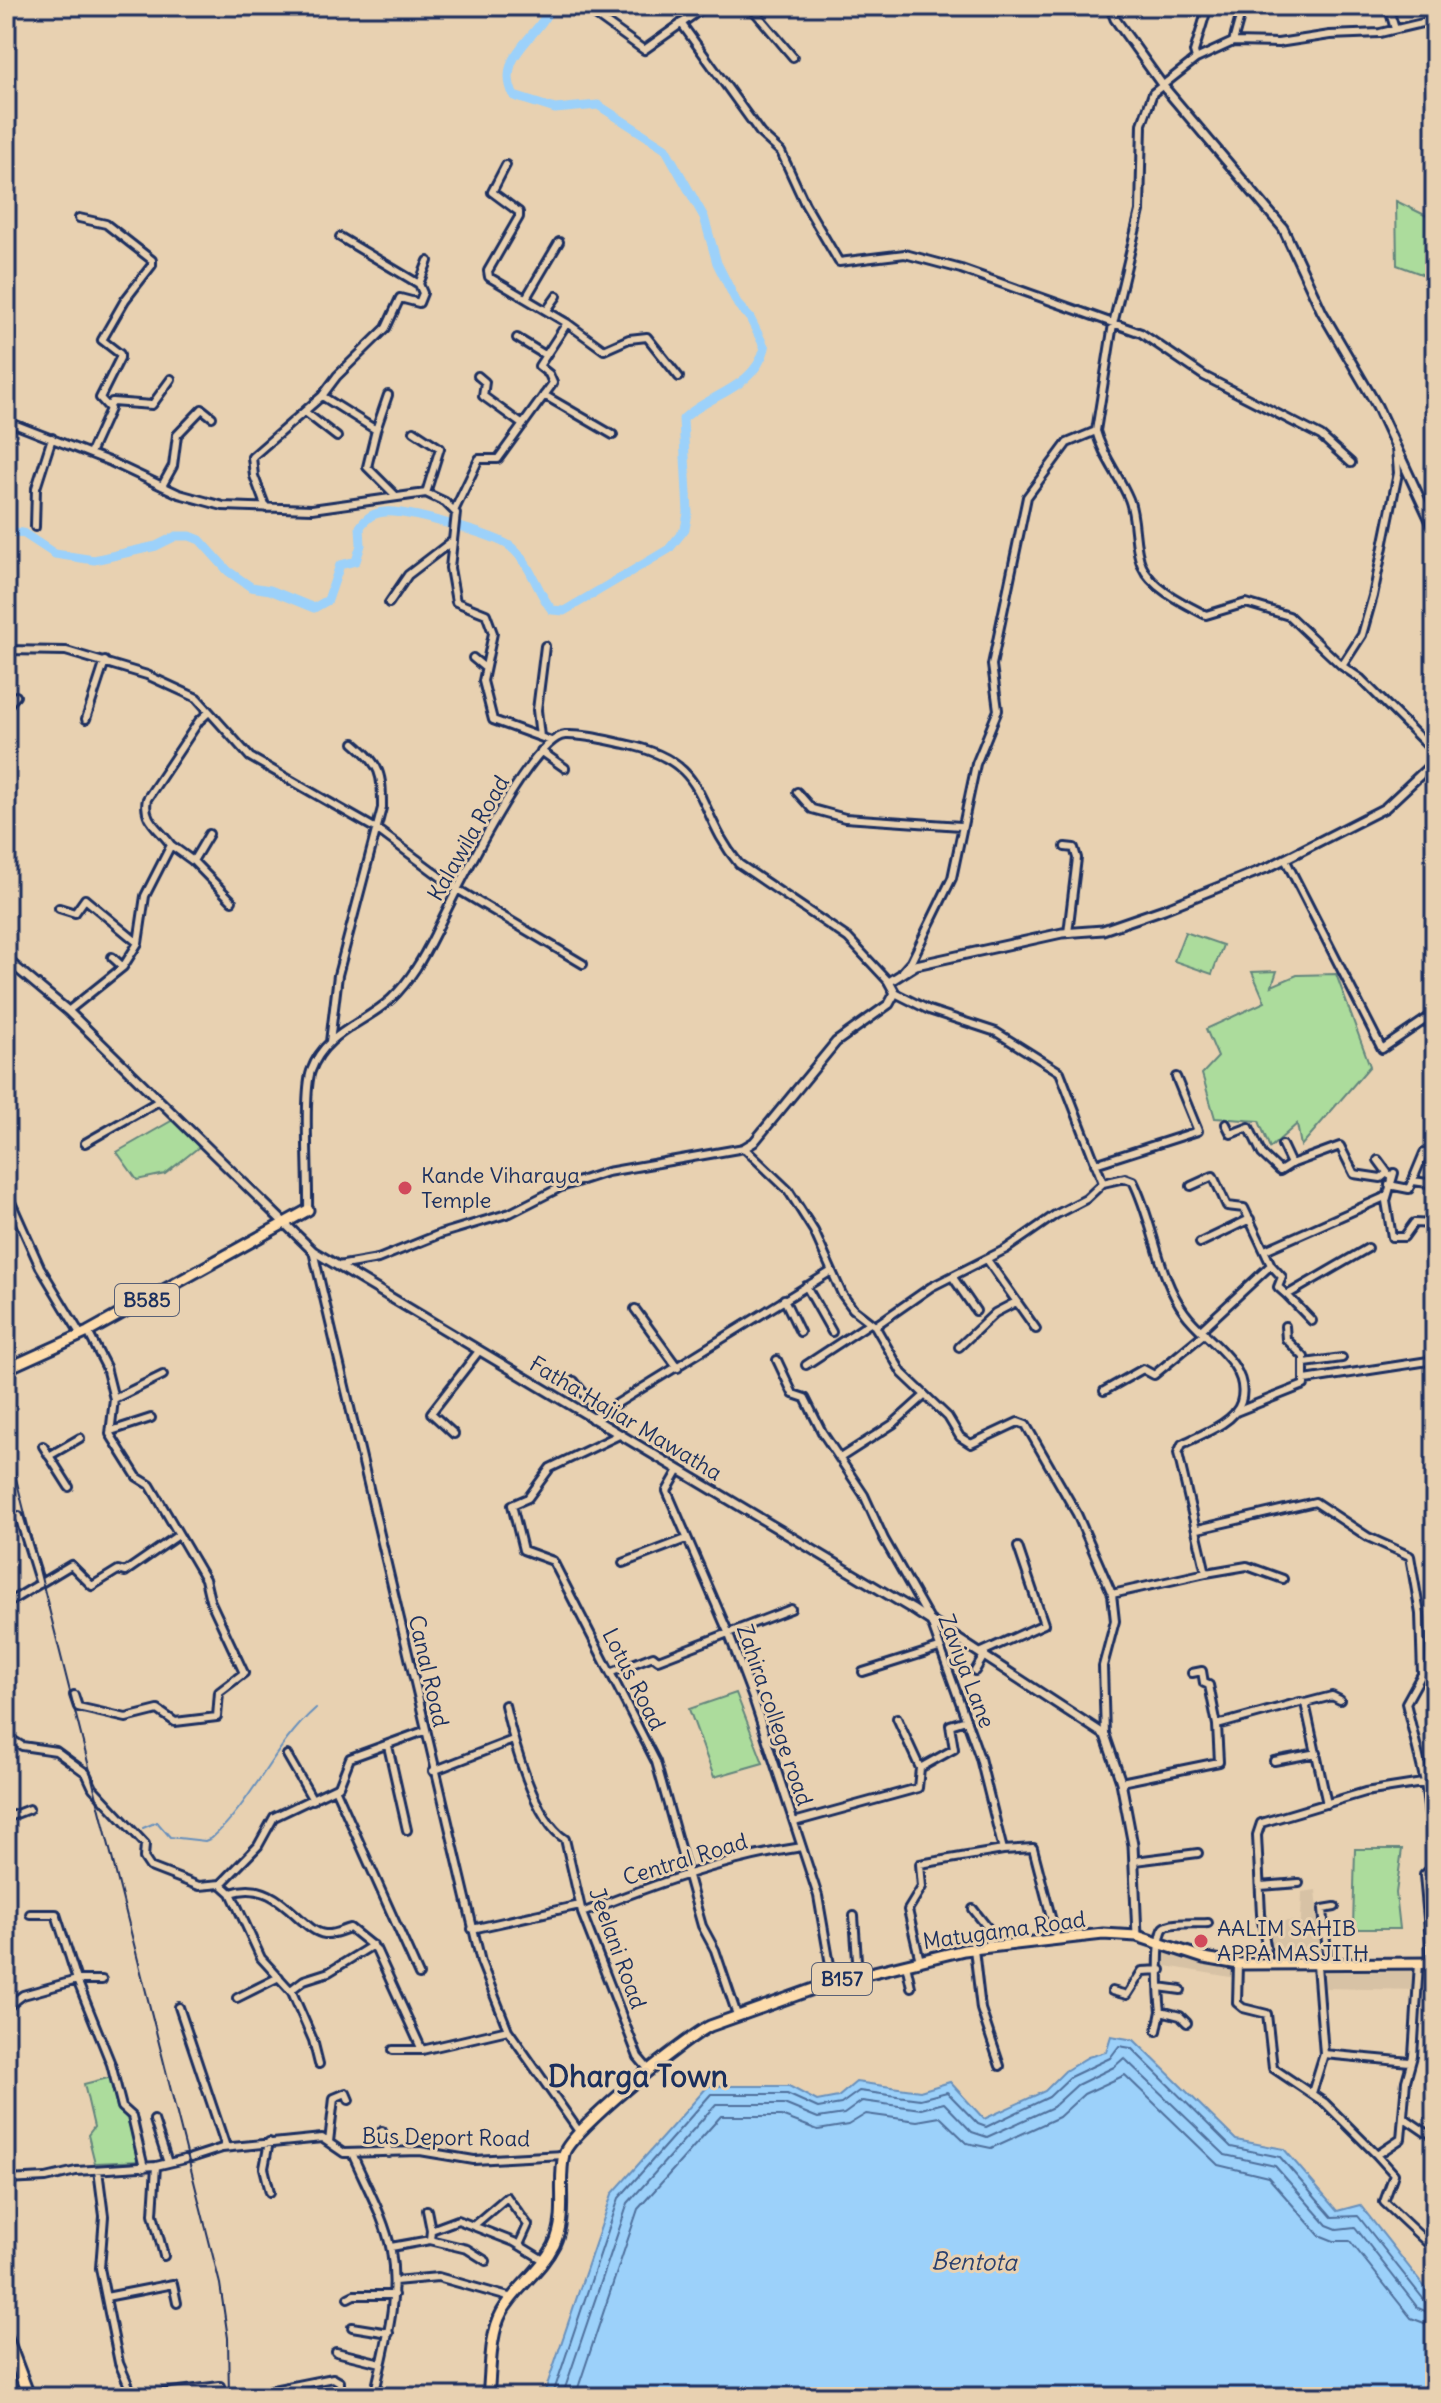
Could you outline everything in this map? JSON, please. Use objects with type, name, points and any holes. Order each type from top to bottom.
[{"type":"highway","points":[[6,2336],[28,2394]]},
{"type":"main road","name":"B585","points":[[6,1369],[84,1334],[308,1210]]},
{"type":"main road","name":"Matugama Road","points":[[488,2397],[497,2324],[513,2299],[545,2261],[561,2220],[563,2155],[578,2130],[690,2036],[737,2015],[858,1975],[974,1949],[1103,1934],[1137,1936],[1238,1964],[1433,1963]]},
{"type":"street","points":[[583,6],[644,50],[706,6]]},
{"type":"street","points":[[750,6],[793,57]]},
{"type":"street","points":[[1110,6],[1115,19],[1163,86],[1283,228],[1322,312],[1395,443],[1435,531]]},
{"type":"street","points":[[1196,59],[1194,52],[1208,6]]},
{"type":"street","points":[[1233,42],[1243,6]]},
{"type":"street","points":[[1388,6],[1395,29]]},
{"type":"street","points":[[1435,20],[1395,29],[1278,43],[1233,42],[1196,59],[1153,93],[1144,113],[1140,211],[1113,324],[1096,431],[1107,463],[1129,499],[1142,567],[1160,586],[1206,615],[1246,603],[1289,616],[1342,666],[1361,679],[1435,753]]},
{"type":"street","points":[[681,23],[761,134],[781,152],[805,204],[839,262],[905,254],[961,269],[1141,333],[1204,376],[1321,436],[1351,463]]},
{"type":"street","points":[[506,165],[492,192],[519,212],[519,217],[487,275],[547,310],[604,350],[629,339],[647,337],[679,377]]},
{"type":"street","points":[[79,218],[106,224],[152,260],[152,265],[125,300],[102,340],[120,354],[100,398],[109,406]]},
{"type":"street","points":[[266,508],[250,461],[254,453],[322,396],[337,376],[386,328],[400,298],[419,303],[423,291],[419,284],[340,237]]},
{"type":"street","points":[[526,298],[559,242]]},
{"type":"street","points":[[419,284],[428,261]]},
{"type":"street","points":[[547,310],[557,296]]},
{"type":"street","points":[[567,323],[539,366],[549,374],[553,383],[498,459],[479,459],[455,511],[451,541],[456,602],[486,614],[493,626],[483,681],[493,720],[551,741],[558,737],[579,735],[665,754],[684,769],[700,791],[729,852],[739,864],[848,938],[889,982],[895,993],[929,1010],[996,1032],[1060,1072],[1103,1183]]},
{"type":"street","points":[[517,338],[545,355]]},
{"type":"street","points":[[478,376],[485,382],[483,396],[523,425]]},
{"type":"street","points":[[90,453],[112,402],[152,405],[171,379]]},
{"type":"street","points":[[388,395],[366,464],[397,497]]},
{"type":"street","points":[[544,395],[613,435]]},
{"type":"street","points":[[322,396],[376,430]]},
{"type":"street","points":[[162,486],[173,466],[177,435],[202,409],[212,417]]},
{"type":"street","points":[[305,412],[337,437]]},
{"type":"street","points":[[6,421],[90,453],[162,486],[223,506],[312,509],[426,493],[455,511]]},
{"type":"street","points":[[414,431],[440,448],[426,493]]},
{"type":"street","points":[[889,982],[911,962],[952,878],[976,764],[998,710],[992,665],[1027,497],[1067,443],[1096,431]]},
{"type":"street","points":[[35,527],[36,488],[52,438]]},
{"type":"street","points":[[1342,666],[1362,635],[1373,596],[1398,473],[1395,443]]},
{"type":"street","points":[[389,603],[408,575],[451,541]]},
{"type":"street","points":[[540,737],[537,710],[545,646]]},
{"type":"street","points":[[6,650],[66,651],[147,675],[197,698],[250,757],[378,830],[457,889],[583,964]]},
{"type":"street","points":[[473,658],[485,668]]},
{"type":"street","points":[[86,719],[105,661]]},
{"type":"street","points":[[6,707],[16,696]]},
{"type":"street","points":[[209,712],[199,721],[147,799],[144,811],[148,820],[171,845],[193,861],[232,901]]},
{"type":"street","name":"Kalawila Road","points":[[308,1210],[310,1073],[330,1044],[346,1028],[390,1000],[420,964],[494,820],[551,741]]},
{"type":"street","points":[[330,1044],[338,975],[378,830],[382,782],[377,763],[354,743]]},
{"type":"street","points":[[541,751],[565,768]]},
{"type":"street","points":[[903,971],[916,965],[1068,933],[1103,930],[1285,859],[1385,808],[1435,761]]},
{"type":"street","points":[[797,792],[812,809],[845,818],[961,826]]},
{"type":"street","points":[[193,861],[209,834]]},
{"type":"street","points":[[68,1011],[123,967],[138,943],[145,896],[171,845]]},
{"type":"street","points":[[1065,847],[1074,848],[1077,858],[1068,933]]},
{"type":"street","points":[[1285,859],[1382,1049],[1435,1013]]},
{"type":"street","points":[[59,908],[75,913],[85,899],[138,943]]},
{"type":"street","points":[[112,957],[123,967]]},
{"type":"street","name":"Fatha Hajiar Mawatha","points":[[6,959],[68,1011],[157,1102],[313,1251],[983,1653],[1105,1735]]},
{"type":"street","points":[[338,1266],[378,1259],[440,1234],[510,1213],[561,1187],[607,1172],[744,1148],[754,1142],[836,1042],[889,1004],[895,993]]},
{"type":"street","points":[[1095,1164],[1198,1131],[1176,1077]]},
{"type":"street","points":[[85,1143],[157,1102]]},
{"type":"street","points":[[1226,1124],[1231,1134],[1249,1127],[1262,1154],[1280,1171],[1340,1146],[1354,1174],[1390,1177]]},
{"type":"street","points":[[1282,1145],[1291,1164]]},
{"type":"street","points":[[744,1148],[788,1190],[814,1231],[830,1272],[847,1301],[873,1325],[902,1373],[923,1397],[948,1417],[965,1442],[971,1444],[1018,1422],[1026,1425],[1077,1514],[1112,1594],[1115,1621],[1103,1666],[1105,1735],[1121,1782],[1135,1861],[1137,1936]]},
{"type":"street","points":[[1378,1160],[1390,1177],[1409,1189],[1424,1153],[1435,1158]]},
{"type":"street","points":[[1191,1186],[1213,1176],[1227,1206],[1242,1205],[1271,1265],[1282,1277],[1278,1287],[1312,1321]]},
{"type":"street","points":[[1390,1177],[1386,1213],[1392,1237],[1404,1237],[1414,1223],[1435,1224]]},
{"type":"street","points":[[806,1365],[931,1287],[988,1261],[1055,1215],[1086,1199],[1103,1183],[1125,1178],[1133,1181],[1156,1250],[1184,1313],[1230,1361],[1241,1380],[1243,1393],[1236,1412]]},
{"type":"street","points":[[1413,1181],[1435,1184]]},
{"type":"street","points":[[6,1191],[40,1267],[104,1364],[114,1399],[111,1431],[137,1477],[150,1485],[177,1536],[205,1579],[210,1600],[244,1673],[219,1692],[217,1717],[175,1722],[158,1710],[126,1718],[78,1707],[74,1695]]},
{"type":"street","points":[[1265,1250],[1387,1196]]},
{"type":"street","points":[[1200,1243],[1250,1219]]},
{"type":"street","points":[[1287,1295],[1368,1248]]},
{"type":"street","name":"Canal Road","points":[[313,1251],[472,1929],[508,2030],[578,2130]]},
{"type":"street","points":[[988,1261],[1036,1329]]},
{"type":"street","points":[[1104,1391],[1143,1369],[1154,1375],[1271,1265]]},
{"type":"street","points":[[592,1419],[830,1272]]},
{"type":"street","points":[[954,1279],[976,1311]]},
{"type":"street","points":[[806,1286],[832,1332]]},
{"type":"street","points":[[784,1299],[800,1332]]},
{"type":"street","points":[[959,1347],[995,1313],[1016,1302]]},
{"type":"street","points":[[635,1309],[678,1368]]},
{"type":"street","points":[[1206,1573],[1198,1529],[1181,1475],[1179,1447],[1236,1412],[1301,1388],[1305,1380],[1305,1363],[1286,1339],[1285,1326]]},
{"type":"street","points":[[454,1434],[431,1413],[479,1351]]},
{"type":"street","points":[[1305,1363],[1342,1358]]},
{"type":"street","name":"Zaviya Lane","points":[[777,1360],[793,1394],[805,1398],[864,1495],[884,1539],[931,1622],[966,1720],[1003,1850]]},
{"type":"street","points":[[1305,1380],[1435,1360]]},
{"type":"street","points":[[114,1399],[163,1375]]},
{"type":"street","points":[[574,1381],[599,1413]]},
{"type":"street","points":[[840,1458],[893,1424],[923,1397]]},
{"type":"street","points":[[111,1431],[151,1418]]},
{"type":"street","name":"Lotus Road","points":[[619,1435],[550,1468],[528,1498],[512,1505],[523,1550],[553,1561],[656,1762],[702,1926],[715,1950],[737,2015]]},
{"type":"street","points":[[49,1456],[80,1438]]},
{"type":"street","points":[[43,1446],[69,1487]]},
{"type":"street","name":"Zahira college road","points":[[679,1470],[667,1491],[728,1632],[794,1822],[818,1896],[833,1982]]},
{"type":"street","points":[[1198,1529],[1315,1502],[1368,1537],[1410,1556],[1420,1614],[1422,1674],[1406,1703],[1425,1782],[1435,1865],[1424,1875],[1433,1963]]},
{"type":"street","points":[[6,1521],[19,1516],[40,1584]]},
{"type":"street","points":[[6,1604],[71,1565],[92,1586],[118,1570],[125,1572],[177,1536]]},
{"type":"street","points":[[623,1563],[686,1539]]},
{"type":"street","points":[[975,1671],[983,1653],[1044,1624],[1018,1547]]},
{"type":"street","points":[[1112,1594],[1247,1566],[1283,1579]]},
{"type":"street","points":[[612,1672],[653,1656],[658,1660],[791,1609]]},
{"type":"street","points":[[863,1672],[939,1648]]},
{"type":"street","points":[[1121,1782],[1219,1762],[1217,1725],[1209,1685],[1204,1683],[1202,1671],[1192,1673]]},
{"type":"street","points":[[1217,1725],[1332,1696],[1340,1700]]},
{"type":"street","points":[[1305,1703],[1327,1804]]},
{"type":"street","name":"Jeelani Road","points":[[505,1705],[513,1740],[553,1832],[565,1839],[582,1913],[638,2057],[649,2070]]},
{"type":"street","points":[[794,1822],[918,1788],[920,1768],[897,1718]]},
{"type":"street","points":[[920,1768],[954,1749],[950,1725],[966,1720]]},
{"type":"street","points":[[6,1736],[22,1746],[56,1751],[86,1773],[93,1788],[145,1844],[144,1858],[150,1867],[199,1886],[221,1884],[258,1846],[274,1817],[335,1788],[343,1781],[350,1758],[424,1731]]},
{"type":"street","points":[[433,1771],[513,1740]]},
{"type":"street","points":[[388,1746],[407,1830]]},
{"type":"street","points":[[1274,1761],[1317,1753]]},
{"type":"street","points":[[287,1755],[313,1800]]},
{"type":"street","points":[[1269,1965],[1257,1835],[1261,1823],[1365,1792],[1435,1781]]},
{"type":"street","points":[[335,1788],[419,1975]]},
{"type":"street","points":[[6,1818],[29,1809]]},
{"type":"street","name":"Central Road","points":[[582,1913],[690,1875],[770,1852],[802,1847]]},
{"type":"street","points":[[920,1961],[908,1910],[922,1887],[920,1864],[1003,1850],[1033,1848],[1057,1940]]},
{"type":"street","points":[[1135,1861],[1198,1853]]},
{"type":"street","points":[[1260,1886],[1299,1883]]},
{"type":"street","points":[[221,1884],[231,1893],[261,1958],[291,1990],[313,2040],[319,2064]]},
{"type":"street","points":[[231,1893],[270,1895],[317,1931],[333,1934],[350,1928],[373,1945],[422,2050]]},
{"type":"street","points":[[472,1929],[580,1905]]},
{"type":"street","points":[[1312,2093],[1324,2054],[1323,1909],[1335,1907]]},
{"type":"street","points":[[973,1909],[987,1927],[990,1947]]},
{"type":"street","points":[[30,1914],[56,1914],[77,1980],[111,2064],[122,2107],[132,2116],[144,2168]]},
{"type":"street","points":[[854,1916],[858,1975]]},
{"type":"street","points":[[1157,2031],[1161,2011],[1159,1987],[1164,1927],[1208,1923]]},
{"type":"street","points":[[291,1990],[373,1945]]},
{"type":"street","points":[[974,1949],[981,2009],[1000,2066]]},
{"type":"street","points":[[1377,2155],[1401,2139],[1419,1963]]},
{"type":"street","points":[[906,1964],[911,1987]]},
{"type":"street","points":[[1238,1964],[1237,2003],[1243,2008],[1267,2014],[1273,2068],[1312,2093],[1394,2174],[1384,2202],[1435,2250]]},
{"type":"street","points":[[1112,1991],[1127,1995],[1142,1971],[1161,1970]]},
{"type":"street","points":[[237,1998],[279,1977]]},
{"type":"street","points":[[6,2008],[23,1995],[77,1980],[102,1980]]},
{"type":"street","points":[[1159,1987],[1181,1990]]},
{"type":"street","points":[[179,2007],[226,2147]]},
{"type":"street","points":[[1161,2011],[1180,2016],[1187,2023]]},
{"type":"street","points":[[393,2050],[422,2050],[508,2030]]},
{"type":"street","points":[[1324,2054],[1410,2062]]},
{"type":"street","points":[[329,2142],[333,2131],[334,2098],[346,2093],[349,2100]]},
{"type":"street","points":[[1403,2117],[1435,2135]]},
{"type":"street","points":[[154,2120],[168,2163]]},
{"type":"street","points":[[382,2131],[389,2153]]},
{"type":"street","name":"Bus Deport Road","points":[[6,2180],[144,2168],[226,2147],[322,2138],[344,2153],[420,2151],[474,2160],[563,2155]]},
{"type":"street","points":[[269,2142],[264,2168],[270,2192]]},
{"type":"street","points":[[268,2391],[333,2378],[340,2382],[340,2391],[374,2395],[389,2333],[395,2281],[391,2247],[352,2153]]},
{"type":"street","points":[[156,2166],[153,2214],[164,2256]]},
{"type":"street","points":[[98,2170],[104,2216],[100,2268],[119,2363],[131,2391],[139,2397],[220,2386]]},
{"type":"street","points":[[473,2226],[507,2197],[528,2225],[519,2245]]},
{"type":"street","points":[[427,2210],[430,2240]]},
{"type":"street","points":[[431,2230],[458,2220],[519,2245],[545,2261]]},
{"type":"street","points":[[391,2247],[430,2240],[467,2249],[486,2261]]},
{"type":"street","points":[[395,2281],[438,2277],[513,2299]]},
{"type":"street","points":[[106,2297],[173,2284],[177,2303]]},
{"type":"street","points":[[348,2298],[354,2295],[394,2295]]},
{"type":"street","points":[[352,2327],[389,2333]]},
{"type":"street","points":[[336,2352],[381,2363]]},
{"type":"street","points":[[12,2397],[28,2394]]},
{"type":"shaded area","points":[[1316,1890],[1323,1959],[1270,1964],[1265,1921],[1301,1921],[1302,1892]]},
{"type":"shaded area","points":[[1162,1945],[1236,1964],[1236,1978],[1166,1966],[1160,1956]]},
{"type":"shaded area","points":[[1416,1965],[1415,1990],[1325,1988],[1319,1968]]},
{"type":"green space","points":[[1396,201],[1435,220],[1435,279],[1397,265]]},
{"type":"green space","points":[[1185,932],[1223,945],[1212,974],[1174,961]]},
{"type":"green space","points":[[1277,971],[1272,986],[1297,975],[1336,974],[1370,1066],[1301,1146],[1297,1124],[1270,1148],[1259,1121],[1215,1118],[1202,1074],[1218,1057],[1206,1029],[1265,1002],[1252,972]]},
{"type":"green space","points":[[173,1120],[199,1147],[165,1174],[137,1180],[117,1152]]},
{"type":"green space","points":[[736,1693],[763,1763],[714,1777],[689,1709]]},
{"type":"green space","points":[[1355,1849],[1402,1849],[1396,1893],[1400,1929],[1353,1929]]},
{"type":"green space","points":[[112,2077],[142,2161],[95,2163],[88,2135],[94,2127],[84,2084]]},
{"type":"water","name":"Bentota","points":[[1111,2036],[1134,2040],[1236,2140],[1284,2149],[1337,2211],[1360,2205],[1435,2300],[1435,2397],[543,2397],[612,2194],[708,2086],[789,2086],[817,2101],[838,2097],[856,2082],[920,2091],[950,2082],[984,2119],[1045,2091],[1065,2071],[1088,2057],[1106,2052]]},
{"type":"waterway","points":[[6,531],[23,533],[55,554],[94,560],[156,546],[176,536],[190,536],[200,540],[228,571],[251,587],[270,590],[314,608],[328,600],[340,565],[356,561],[361,545],[360,527],[371,516],[381,513],[396,512],[450,524],[511,547],[524,562],[552,610],[564,611],[669,549],[685,529],[688,513],[683,419],[741,382],[759,362],[765,348],[750,318],[738,305],[717,263],[704,217],[665,148],[598,105],[555,109],[514,96],[509,82],[514,58],[551,6]]},
{"type":"waterway","points":[[143,1828],[157,1822],[170,1837],[205,1841],[212,1838],[240,1807],[288,1739],[316,1708]]},
{"type":"railway","points":[[6,1439],[220,2284],[228,2338],[229,2397]]},
{"type":"place","name":"Kande Viharaya Temple","points":[[405,1188]]},
{"type":"place","name":"AALIM SAHIB APPA MASJITH","points":[[1201,1941]]},
{"type":"district","name":"Dharga Town","points":[[638,2077]]}]
